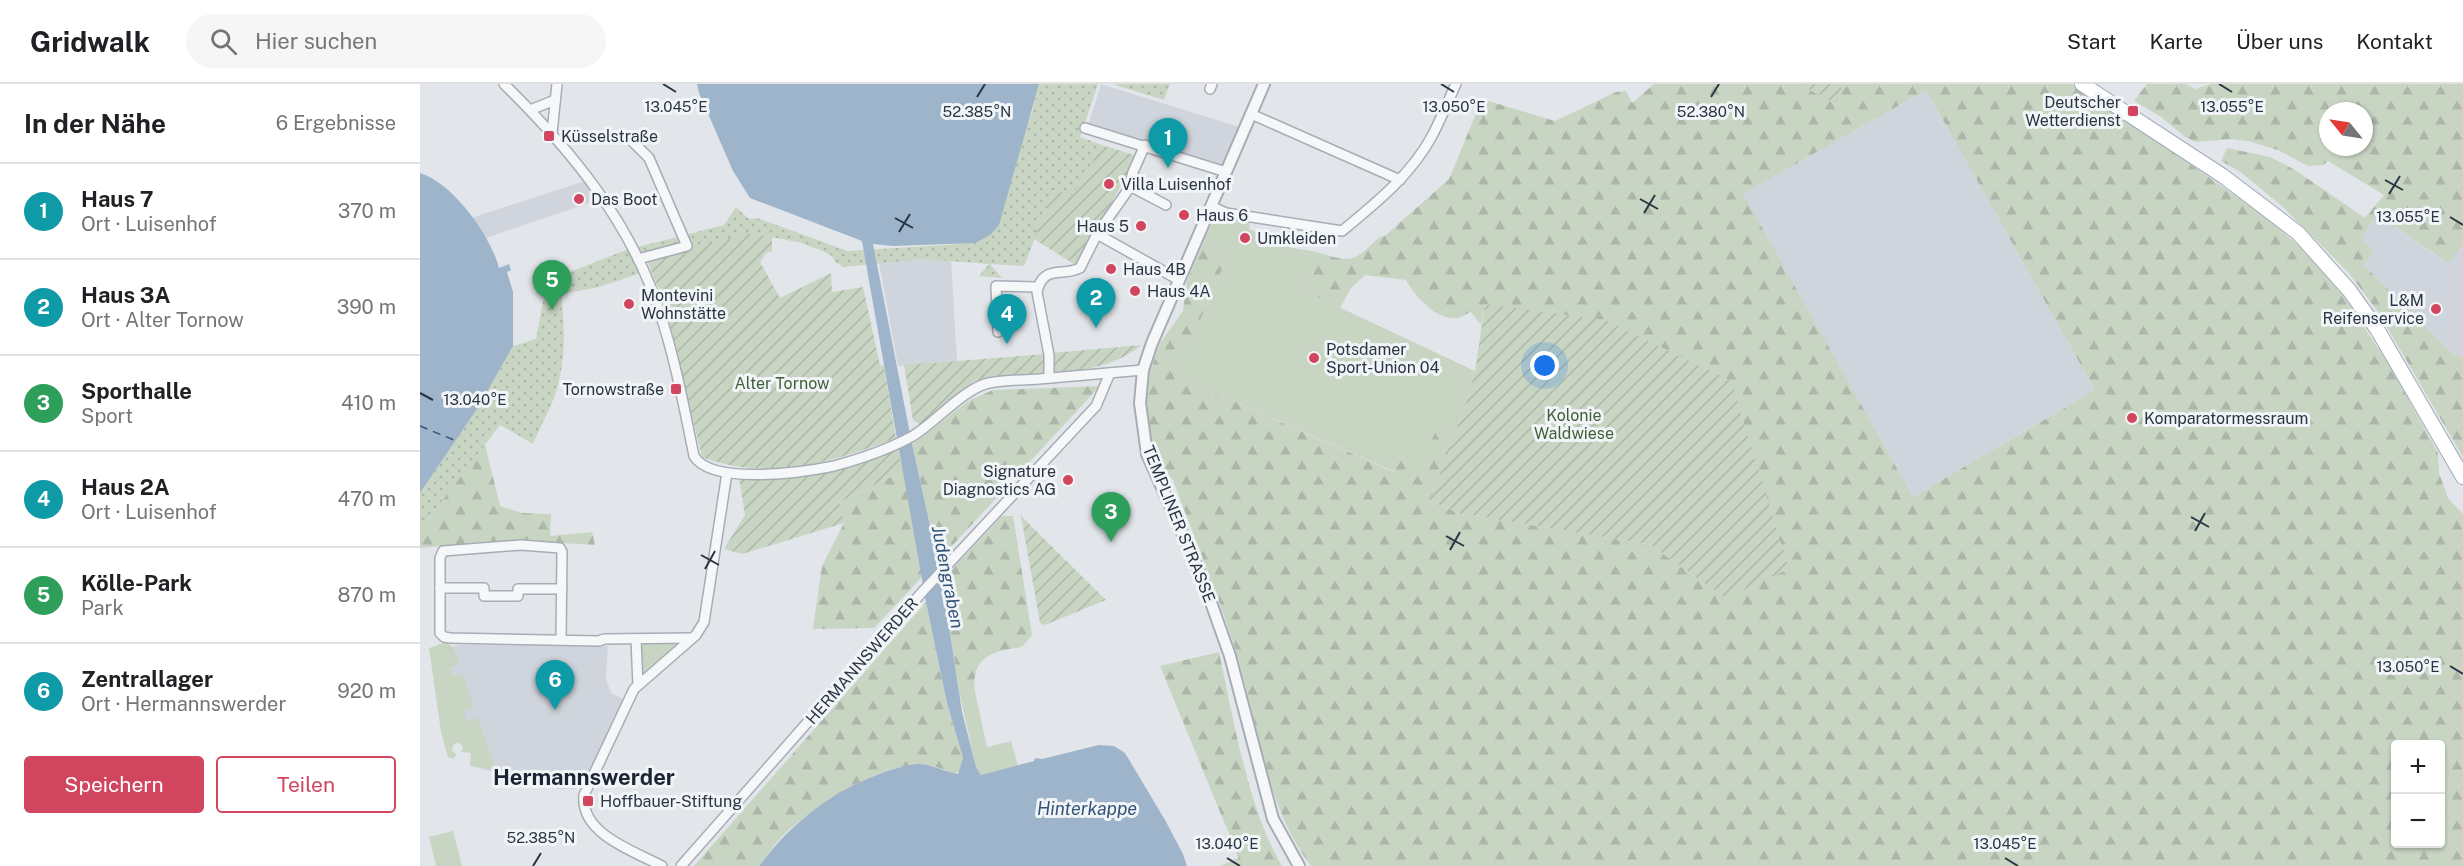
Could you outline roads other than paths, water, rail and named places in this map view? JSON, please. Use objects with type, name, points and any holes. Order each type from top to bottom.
[{"type":"main road","points":[[2082,84],[2223,177],[2298,233],[2349,290],[2377,329],[2463,477]]},
{"type":"street","points":[[504,84],[552,133],[603,198],[638,259],[662,319],[680,388],[694,456],[700,464],[728,473],[808,470],[850,461],[897,444],[911,437],[961,399],[987,383],[1143,370]]},
{"type":"street","points":[[552,133],[557,84]]},
{"type":"street","points":[[1211,206],[1226,213],[1342,231],[1400,180],[1432,136],[1456,84]]},
{"type":"street","name":"TEMPLINER STRASSE","points":[[1261,85],[1251,114],[1152,343],[1143,370],[1140,403],[1142,429],[1148,454],[1203,580],[1230,656],[1273,819],[1299,866]]},
{"type":"street","points":[[530,110],[555,100]]},
{"type":"street","points":[[1251,114],[1400,180]]},
{"type":"street","points":[[1085,128],[1226,172]]},
{"type":"street","points":[[631,140],[649,158],[687,246],[638,259]]},
{"type":"street","points":[[998,332],[996,286],[1038,287],[1050,274],[1077,270],[1097,234],[1130,186],[1145,145]]},
{"type":"street","points":[[1130,186],[1166,204]]},
{"type":"street","points":[[1097,234],[1179,280]]},
{"type":"street","points":[[1038,287],[1049,355],[1049,378]]},
{"type":"street","name":"HERMANNSWERDER","points":[[681,866],[924,590],[1096,406],[1110,373]]},
{"type":"street","points":[[662,866],[601,833],[591,823],[584,810],[587,788],[634,689],[692,638],[704,622],[728,473]]},
{"type":"street","points":[[561,640],[562,552],[560,548],[521,545],[445,550],[440,554],[440,633],[444,637],[561,640],[692,638]]},
{"type":"street","points":[[440,588],[484,588],[483,596],[518,596],[518,589],[562,590]]},
{"type":"street","points":[[636,639],[638,685]]},
{"type":"water","name":"Hinterkappe","points":[[697,84],[1039,84],[999,225],[990,235],[975,243],[893,246],[873,244],[912,444],[942,580],[962,712],[976,767],[981,775],[1034,761],[1035,758],[1042,759],[1099,745],[1114,746],[1125,753],[1165,820],[1187,866],[759,866],[771,850],[799,822],[846,789],[882,773],[918,764],[958,774],[963,758],[947,703],[926,602],[862,241],[750,198],[733,171]]},
{"type":"water","points":[[420,173],[445,188],[469,212],[488,241],[499,268],[509,264],[511,270],[507,272],[513,292],[513,346],[479,406],[420,493]]},
{"type":"place","name":"Deutscher Wetterdienst","points":[[2133,111]]},
{"type":"place","name":"Küsselstraße","points":[[549,136]]},
{"type":"place","name":"Haus 7","points":[[1168,168]]},
{"type":"place","name":"Villa Luisenhof","points":[[1109,184]]},
{"type":"place","name":"Das Boot","points":[[579,199]]},
{"type":"place","name":"Haus 6","points":[[1184,215]]},
{"type":"place","name":"Haus 5","points":[[1141,226]]},
{"type":"place","name":"Umkleiden","points":[[1245,238]]},
{"type":"place","name":"Haus 4B","points":[[1111,269]]},
{"type":"place","name":"Haus 4A","points":[[1135,291]]},
{"type":"place","name":"Montevini Wohnstätte","points":[[629,304]]},
{"type":"place","name":"L&M Reifenservice","points":[[2436,309]]},
{"type":"place","name":"Kölle-Park","points":[[552,310]]},
{"type":"place","name":"Haus 3A","points":[[1096,328]]},
{"type":"place","name":"Haus 2A","points":[[1007,344]]},
{"type":"place","name":"Potsdamer Sport-Union 04","points":[[1314,358]]},
{"type":"place","name":"Tornowstraße","points":[[676,389]]},
{"type":"place","name":"Komparatormessraum","points":[[2132,418]]},
{"type":"place","name":"Signature Diagnostics AG","points":[[1068,480]]},
{"type":"place","name":"Sporthalle","points":[[1111,542]]},
{"type":"place","name":"Zentrallager","points":[[555,710]]},
{"type":"place","name":"Hoffbauer-Stiftung","points":[[588,801]]},
{"type":"district","name":"Hermannswerder","points":[[584,777]]},
{"type":"park label","name":"Alter Tornow","points":[[782,383]]},
{"type":"park label","name":"Kolonie Waldwiese","points":[[1574,424]]},
{"type":"water label","name":"Judengraben","points":[[948,577]]}]
